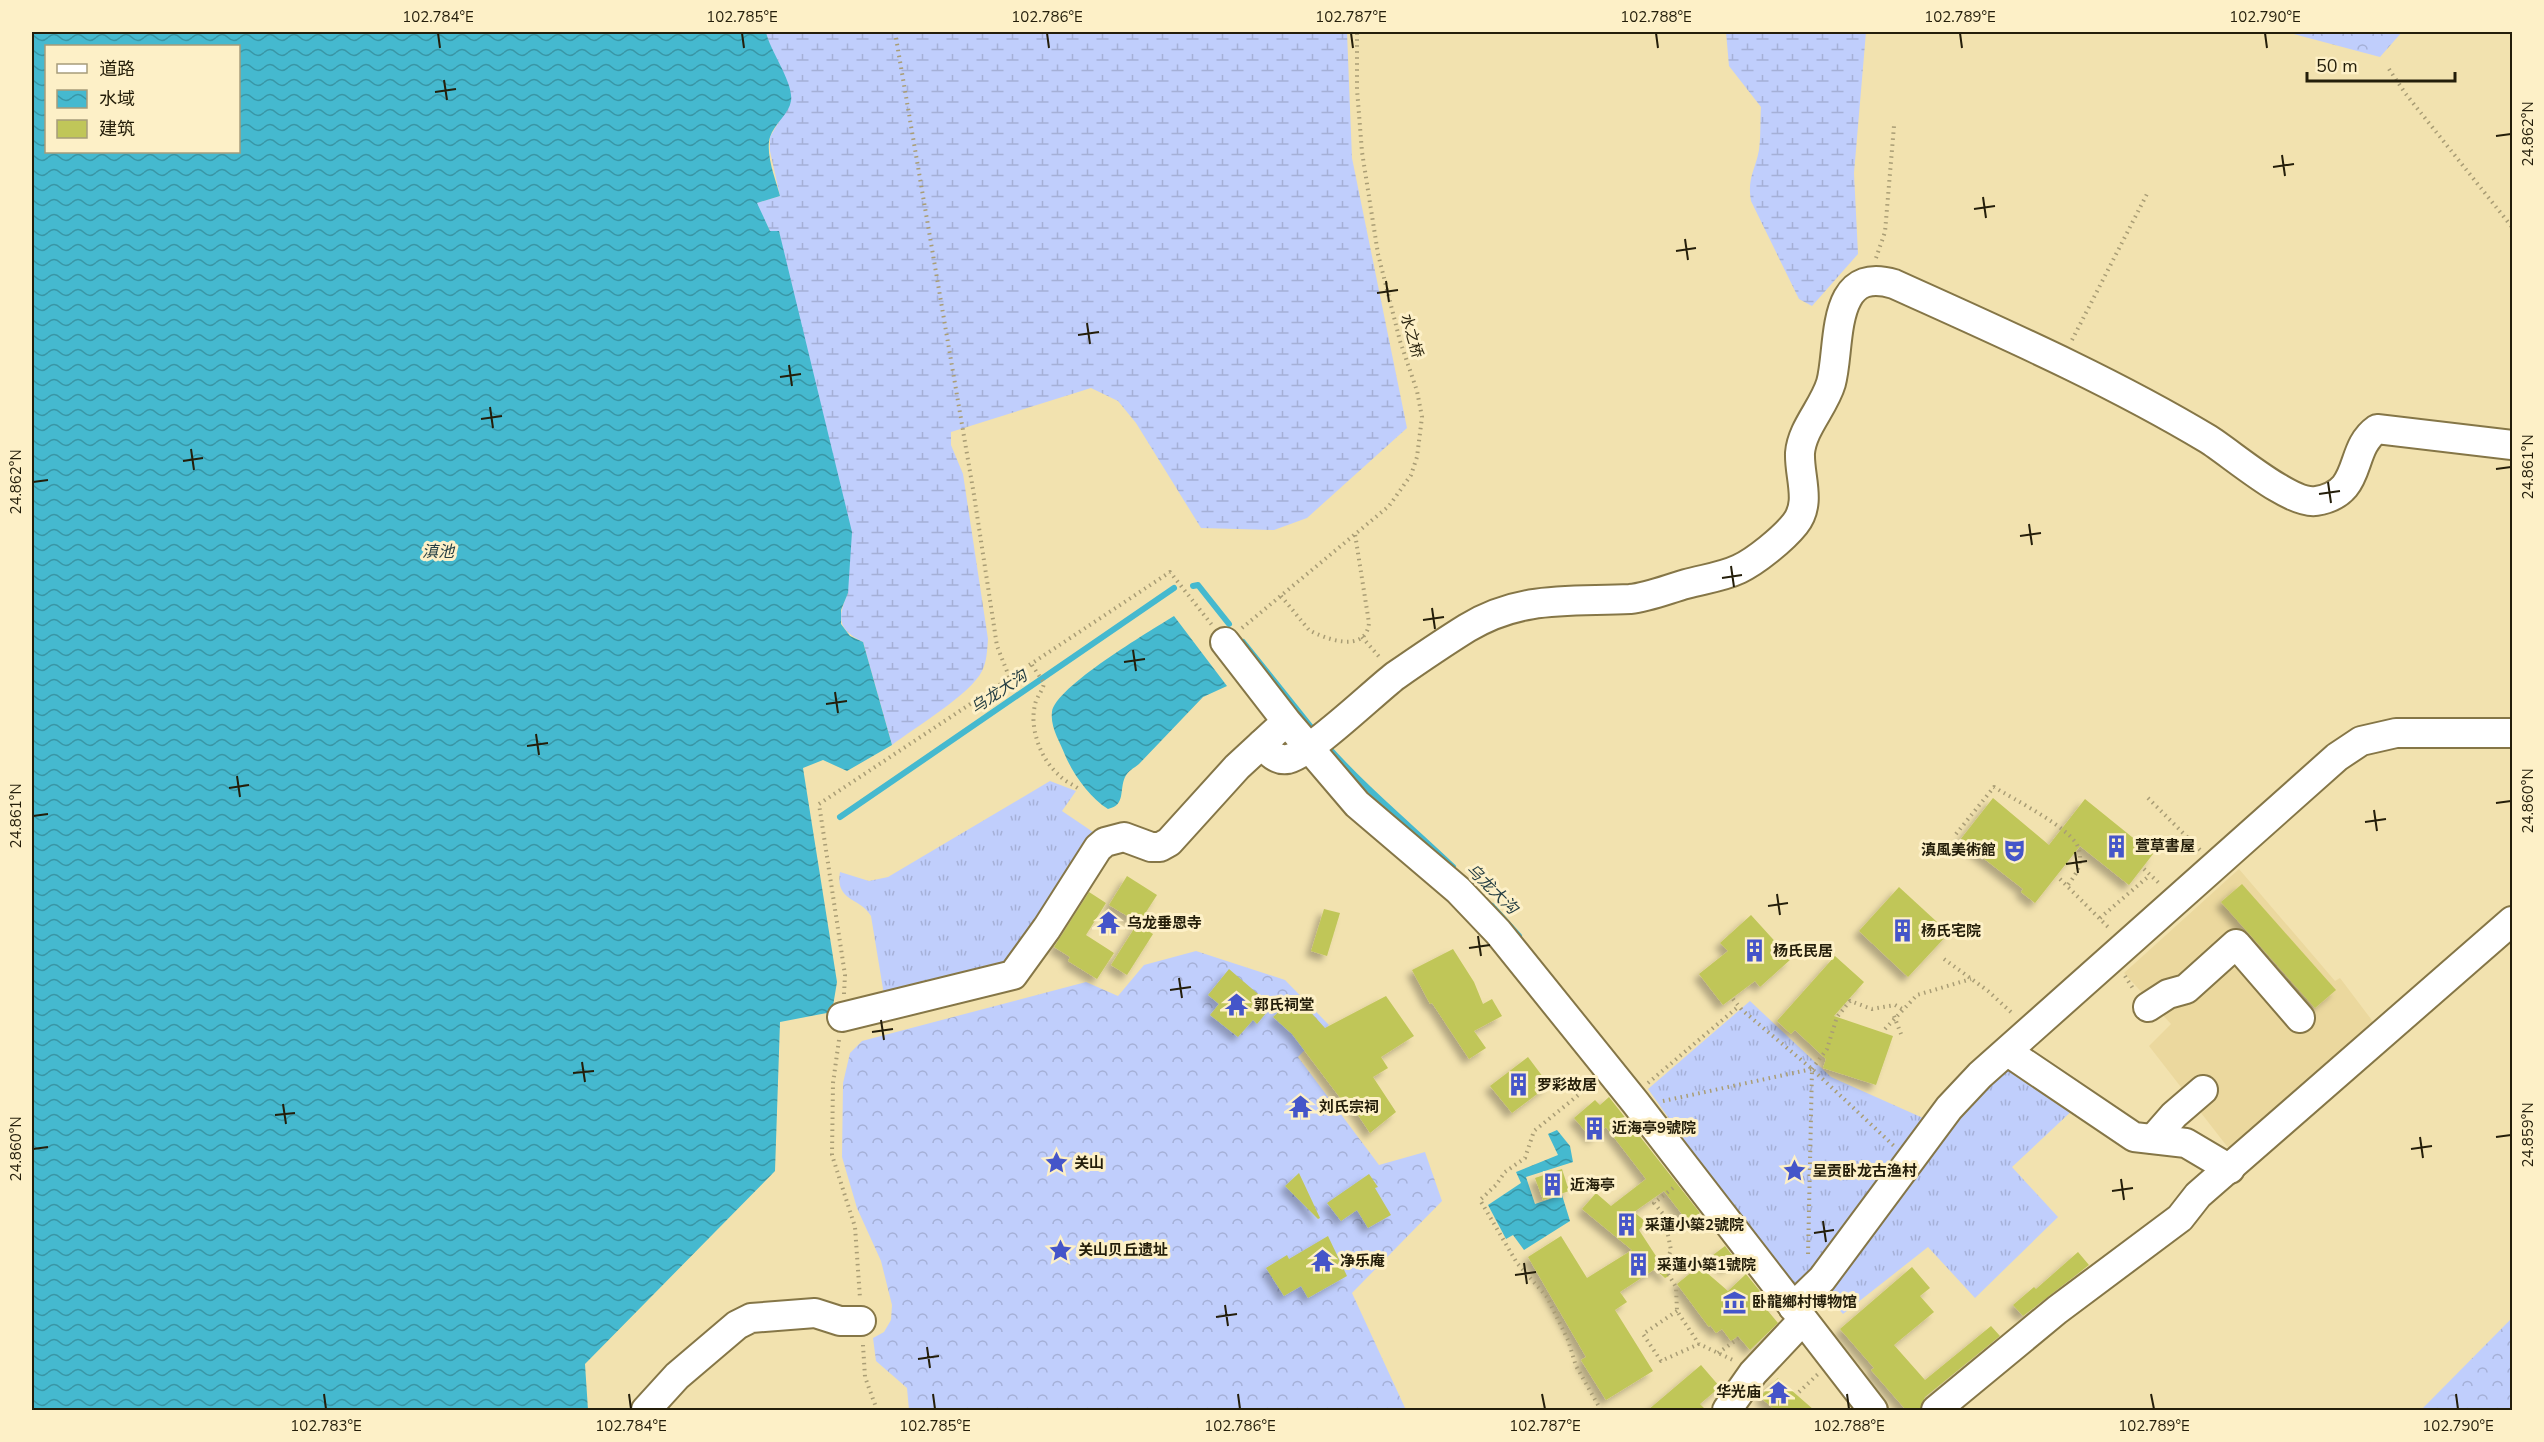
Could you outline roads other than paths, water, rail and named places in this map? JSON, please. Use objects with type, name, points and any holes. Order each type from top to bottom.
[{"type":"street","points":[[1262,744],[1271,755],[1285,759],[1308,747],[1395,676],[1468,628],[1491,616],[1522,606],[1555,600],[1632,599],[1717,577],[1739,569],[1756,559],[1796,523],[1802,507],[1804,492],[1800,453],[1805,436],[1831,383],[1837,328],[1844,307],[1863,283],[1879,280],[1894,284],[2061,361],[2155,408],[2211,441],[2288,494],[2302,501],[2327,498],[2343,488],[2355,472],[2368,435],[2377,429],[2512,446]]},
{"type":"street","points":[[1225,642],[1287,722],[1357,804],[1458,890],[1498,932],[1607,1068],[1641,1096],[1798,1314],[1873,1410]]},
{"type":"street","points":[[842,1017],[1013,975],[1105,842],[1124,837],[1151,847],[1160,847],[1168,842],[1237,767],[1287,722]]},
{"type":"street","points":[[1727,1410],[1949,1108],[1980,1075],[2337,757],[2361,741],[2396,733],[2512,733]]},
{"type":"street","points":[[1936,1410],[2057,1310],[2180,1218],[2198,1195],[2512,921]]},
{"type":"street","points":[[2148,1007],[2168,994],[2186,989],[2236,944],[2300,1018]]},
{"type":"street","points":[[2008,1052],[2134,1137],[2186,1143],[2230,1169]]},
{"type":"street","points":[[2153,1139],[2174,1115],[2202,1090]]},
{"type":"street","points":[[646,1410],[677,1376],[737,1324],[751,1318],[815,1313],[840,1321],[861,1321]]},
{"type":"water","name":"滇池","points":[[32,32],[766,32],[789,85],[790,106],[772,132],[769,144],[770,159],[780,196],[757,203],[770,231],[779,231],[852,532],[848,593],[841,610],[841,624],[850,636],[863,642],[892,745],[847,771],[823,760],[803,768],[837,982],[832,1012],[780,1022],[775,1171],[585,1364],[588,1410],[32,1410]]},
{"type":"water","points":[[1174,616],[1227,686],[1203,697],[1128,773],[1123,782],[1120,801],[1108,809],[1089,792],[1073,770],[1054,729],[1052,712],[1057,701],[1069,689],[1105,660]]},
{"type":"water","points":[[1557,1130],[1570,1146],[1573,1162],[1526,1177],[1535,1204],[1562,1195],[1570,1221],[1524,1250],[1513,1235],[1506,1239],[1488,1205],[1521,1183],[1516,1172],[1558,1155],[1548,1134]]},
{"type":"waterway","name":"乌龙大沟","points":[[1193,586],[1198,585],[1229,624]]},
{"type":"waterway","name":"乌龙大沟","points":[[840,817],[1174,588]]},
{"type":"waterway","name":"乌龙大沟","points":[[1243,642],[1315,732]]},
{"type":"waterway","name":"乌龙大沟","points":[[1326,745],[1372,792],[1453,867]]},
{"type":"waterway","name":"乌龙大沟","points":[[1492,906],[1519,936]]},
{"type":"place","name":"萱草書屋","points":[[2117,846]]},
{"type":"place","name":"滇風美術館","points":[[2014,850]]},
{"type":"place","name":"乌龙垂恩寺","points":[[1109,923]]},
{"type":"place","name":"杨氏宅院","points":[[1903,931]]},
{"type":"place","name":"杨氏民居","points":[[1755,951]]},
{"type":"place","name":"郭氏祠堂","points":[[1236,1005]]},
{"type":"place","name":"罗彩故居","points":[[1519,1085]]},
{"type":"place","name":"刘氏宗祠","points":[[1301,1107]]},
{"type":"place","name":"近海亭9號院","points":[[1594,1128]]},
{"type":"place","name":"关山","points":[[1056,1163]]},
{"type":"place","name":"呈贡卧龙古渔村","points":[[1794,1171]]},
{"type":"place","name":"近海亭","points":[[1552,1185]]},
{"type":"place","name":"采蓮小築2號院","points":[[1627,1225]]},
{"type":"place","name":"关山贝丘遗址","points":[[1060,1250]]},
{"type":"place","name":"净乐庵","points":[[1322,1261]]},
{"type":"place","name":"采蓮小築1號院","points":[[1639,1265]]},
{"type":"place","name":"卧龍鄉村博物馆","points":[[1734,1302]]},
{"type":"place","name":"华光庙","points":[[1779,1392]]}]
